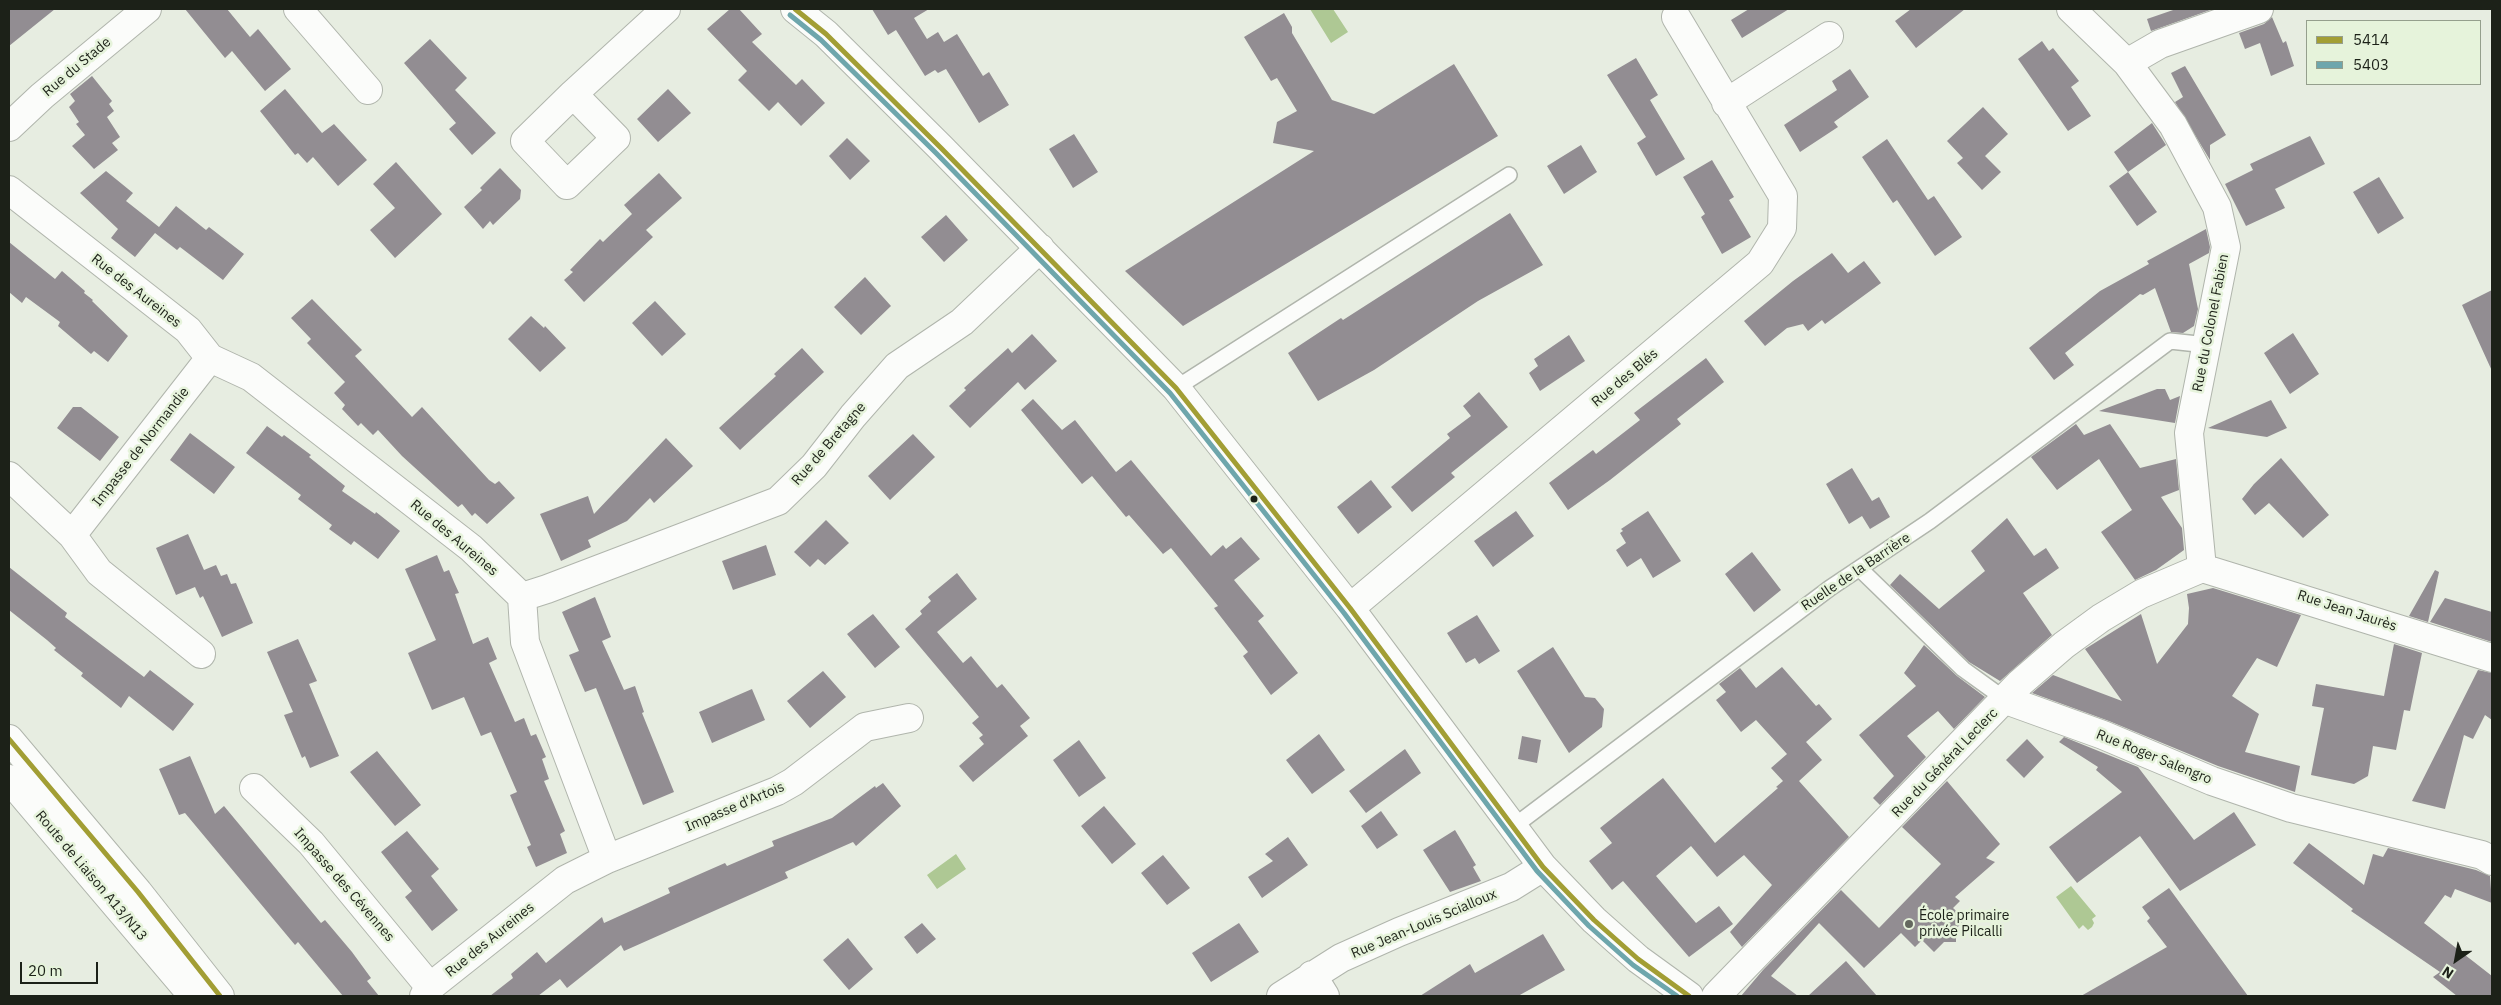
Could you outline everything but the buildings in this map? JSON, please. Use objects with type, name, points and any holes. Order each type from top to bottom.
[{"type":"street","name":"Rue du Stade","points":[[9,127],[42,96],[148,9]]},
{"type":"street","points":[[298,9],[368,90]]},
{"type":"street","points":[[573,94],[666,9]]},
{"type":"street","points":[[795,9],[826,34],[1040,248],[1176,388],[1350,608],[1543,867],[1594,920],[1638,959],[1689,996]]},
{"type":"street","name":"Rue du Colonel Fabien","points":[[2071,9],[2127,63],[2173,125],[2217,207],[2226,247],[2189,434],[2202,568]]},
{"type":"street","points":[[2127,63],[2160,44],[2258,9]]},
{"type":"street","name":"Rue des Blés","points":[[1350,608],[1760,263],[1782,228],[1783,196],[1676,17]]},
{"type":"street","points":[[1726,103],[1829,36]]},
{"type":"street","name":"Rue des Aureines","points":[[9,190],[188,330],[210,358],[251,377],[471,548],[522,596]]},
{"type":"street","name":"Rue de Bretagne","points":[[522,596],[547,589],[778,501],[814,466],[853,416],[897,366],[962,322],[1040,248]]},
{"type":"street","name":"Impasse de Normandie","points":[[72,535],[210,358]]},
{"type":"street","points":[[9,476],[72,535],[99,572],[201,654]]},
{"type":"street","name":"Rue Jean Jaurès","points":[[2202,568],[2492,658]]},
{"type":"street","name":"Rue du Général Leclerc","points":[[1716,996],[1784,924],[2006,700],[2020,683],[2064,645],[2102,618],[2141,594],[2202,568]]},
{"type":"street","points":[[522,596],[525,642],[607,859]]},
{"type":"street","name":"Rue Roger Salengro","points":[[2006,700],[2103,735],[2212,781],[2291,808],[2482,855],[2492,861]]},
{"type":"street","name":"Impasse d'Artois","points":[[607,859],[777,791],[793,782],[865,727],[909,718]]},
{"type":"street","points":[[9,739],[138,892],[220,996]]},
{"type":"street","name":"Route de Liaison A13/N13","points":[[9,779],[193,996]]},
{"type":"street","name":"Impasse des Cévennes","points":[[254,788],[311,843],[427,992]]},
{"type":"street","name":"Rue des Aureines","points":[[427,992],[565,880],[607,859]]},
{"type":"street","name":"Rue Jean-Louis Scialloux","points":[[1280,996],[1318,986],[1398,932],[1511,887],[1543,867]]},
{"type":"lane","points":[[1176,388],[1509,175]]},
{"type":"lane","name":"Ruelle de la Barrière","points":[[1513,827],[1830,588],[1930,521],[2170,341],[2207,345]]},
{"type":"lane","name":"Rue Roger Salengro","points":[[1860,569],[1963,670],[2006,700]]},
{"type":"shaded area","points":[[1310,9],[1333,9],[1348,32],[1331,43]]},
{"type":"shaded area","points":[[956,854],[966,869],[937,889],[927,875]]},
{"type":"shaded area","points":[[2071,886],[2096,916],[2092,919],[2094,923],[2092,927],[2088,930],[2083,925],[2079,929],[2056,897]]},
{"type":"transit line","name":"5414","points":[[795,9],[826,34],[941,148],[1176,388],[1350,608],[1543,867],[1594,920],[1638,959],[1689,996]]},
{"type":"transit line","name":"5403","points":[[790,15],[821,40],[936,153],[1170,393],[1344,613],[1537,871],[1589,926],[1633,965],[1677,996]]},
{"type":"transit line","name":"5414","points":[[9,739],[138,892],[220,996]]},
{"type":"place","name":"École primaire privée Pilcalli","points":[[1909,924]]}]
